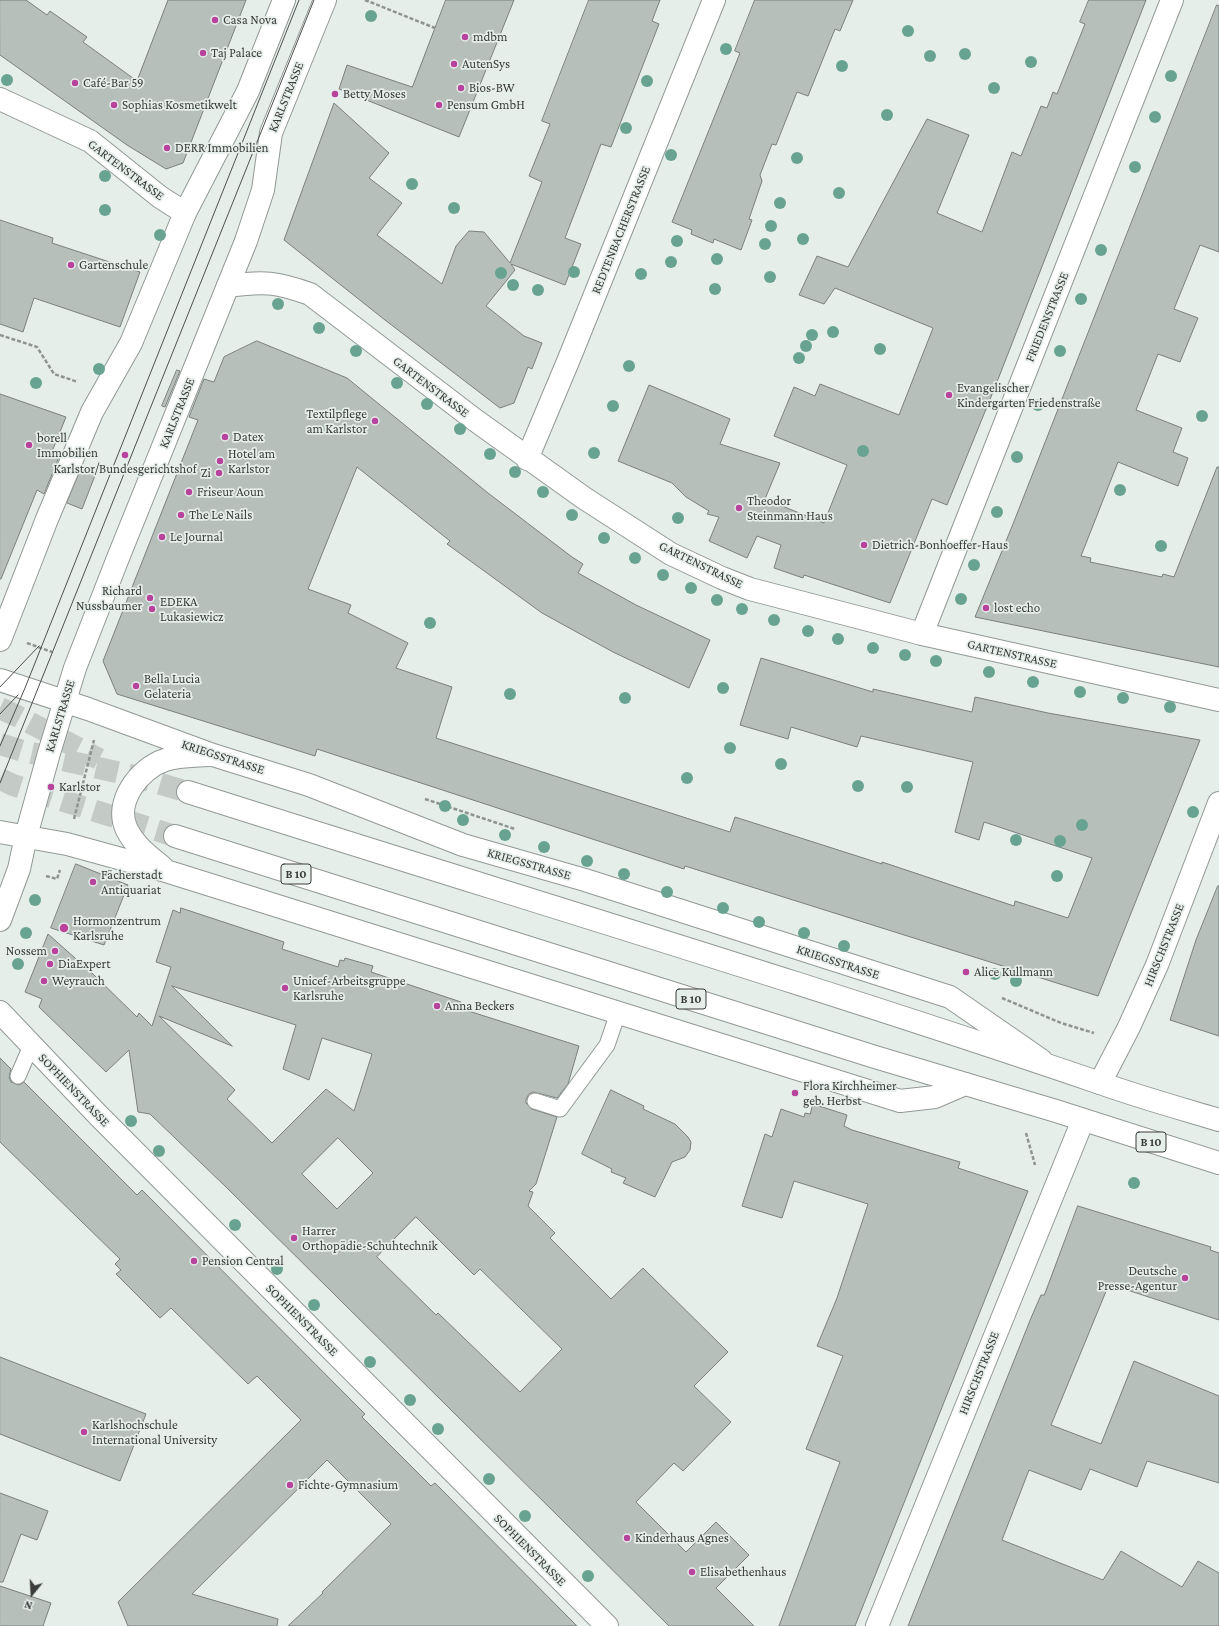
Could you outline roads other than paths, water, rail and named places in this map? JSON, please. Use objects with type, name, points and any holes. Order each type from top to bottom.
[{"type":"main road","points":[[1,637],[47,519],[89,419],[131,343],[185,213],[248,91],[284,0]]},
{"type":"main road","name":"KARLSTRASSE","points":[[0,920],[13,886],[64,701],[75,668],[246,241],[263,190],[271,133],[325,0]]},
{"type":"main road","name":"REDTENBACHERSTRASSE","points":[[527,458],[569,359],[714,0]]},
{"type":"main road","name":"FRIEDENSTRASSE","points":[[922,634],[1172,0]]},
{"type":"main road","name":"GARTENSTRASSE","points":[[0,99],[90,141],[160,197],[185,213]]},
{"type":"main road","name":"GARTENSTRASSE","points":[[228,286],[254,282],[270,283],[286,286],[310,294],[527,458],[584,498],[671,554],[722,578],[750,589],[922,634],[1219,700]]},
{"type":"main road","name":"KRIEGSSTRASSE","points":[[0,680],[101,714],[213,755],[309,785],[463,844],[585,880],[950,997],[1048,1065]]},
{"type":"main road","points":[[170,872],[144,852],[133,841],[126,828],[123,812],[128,796],[138,777],[150,767],[166,759],[213,755]]},
{"type":"main road","points":[[188,792],[891,1014],[1100,1083],[1219,1120]]},
{"type":"main road","name":"HIRSCHSTRASSE","points":[[1100,1083],[1122,1041],[1157,965],[1219,803]]},
{"type":"main road","points":[[0,832],[67,844],[170,872],[900,1101],[935,1097],[965,1084]]},
{"type":"main road","name":"B 10","points":[[175,836],[1219,1163]]},
{"type":"main road","name":"SOPHIENSTRASSE","points":[[0,1012],[98,1116],[607,1626]]},
{"type":"main road","name":"HIRSCHSTRASSE","points":[[877,1626],[1082,1120]]},
{"type":"lane","points":[[535,1101],[560,1109],[607,1046],[618,1013]]},
{"type":"lane","points":[[18,1076],[31,1046]]},
{"type":"tunnel","points":[[0,708],[99,759]]},
{"type":"tunnel","points":[[0,744],[23,751],[134,776],[188,792]]},
{"type":"tunnel","points":[[0,779],[13,785],[175,836]]},
{"type":"tram line","points":[[0,746],[25,688],[299,0]]},
{"type":"tram line","points":[[0,783],[314,0]]},
{"type":"tram line","points":[[0,687],[39,646]]},
{"type":"tram line","points":[[0,714],[18,695]]},
{"type":"place","name":"Casa Nova","points":[[215,20]]},
{"type":"place","name":"mdbm","points":[[465,37]]},
{"type":"place","name":"Taj Palace","points":[[203,53]]},
{"type":"place","name":"AutenSys","points":[[454,64]]},
{"type":"place","name":"Café-Bar 59","points":[[75,83]]},
{"type":"place","name":"Bios-BW","points":[[461,88]]},
{"type":"place","name":"Betty Moses","points":[[335,94]]},
{"type":"place","name":"Sophias Kosmetikwelt","points":[[114,105]]},
{"type":"place","name":"Pensum GmbH","points":[[439,105]]},
{"type":"place","name":"DERR Immobilien","points":[[167,148]]},
{"type":"place","name":"Gartenschule","points":[[71,265]]},
{"type":"place","name":"Evangelischer Kindergarten Friedenstraße","points":[[949,395]]},
{"type":"place","name":"Textilpflege am Karlstor","points":[[375,421]]},
{"type":"place","name":"Datex","points":[[225,437]]},
{"type":"place","name":"borell Immobilien","points":[[29,445]]},
{"type":"place","name":"Karlstor/Bundesgerichtshof","points":[[125,455]]},
{"type":"place","name":"Hotel am Karlstor","points":[[220,461]]},
{"type":"place","name":"Zi","points":[[219,473]]},
{"type":"place","name":"Friseur Aoun","points":[[189,492]]},
{"type":"place","name":"Theodor Steinmann Haus","points":[[739,508]]},
{"type":"place","name":"The Le Nails","points":[[181,515]]},
{"type":"place","name":"Le Journal","points":[[162,537]]},
{"type":"place","name":"Dietrich-Bonhoeffer-Haus","points":[[864,545]]},
{"type":"place","name":"Richard Nussbaumer","points":[[150,598]]},
{"type":"place","name":"lost echo","points":[[986,608]]},
{"type":"place","name":"EDEKA Lukasiewicz","points":[[152,609]]},
{"type":"place","name":"Bella Lucia Gelateria","points":[[136,686]]},
{"type":"place","name":"Karlstor","points":[[51,787]]},
{"type":"place","name":"Fächerstadt Antiquariat","points":[[93,882]]},
{"type":"place","name":"Hormonzentrum Karlsruhe","points":[[64,928]]},
{"type":"place","name":"Nossem","points":[[55,951]]},
{"type":"place","name":"DiaExpert","points":[[50,964]]},
{"type":"place","name":"Alice Kullmann","points":[[966,972]]},
{"type":"place","name":"Weyrauch","points":[[44,981]]},
{"type":"place","name":"Unicef-Arbeitsgruppe Karlsruhe","points":[[285,988]]},
{"type":"place","name":"Anna Beckers","points":[[437,1006]]},
{"type":"place","name":"Flora Kirchheimer geb. Herbst","points":[[795,1093]]},
{"type":"place","name":"Harrer Orthopädie-Schuhtechnik","points":[[294,1238]]},
{"type":"place","name":"Pension Central","points":[[194,1261]]},
{"type":"place","name":"Deutsche Presse-Agentur","points":[[1185,1278]]},
{"type":"place","name":"Karlshochschule International University","points":[[84,1432]]},
{"type":"place","name":"Fichte-Gymnasium","points":[[290,1485]]},
{"type":"place","name":"Kinderhaus Agnes","points":[[627,1538]]},
{"type":"place","name":"Elisabethenhaus","points":[[692,1572]]}]
